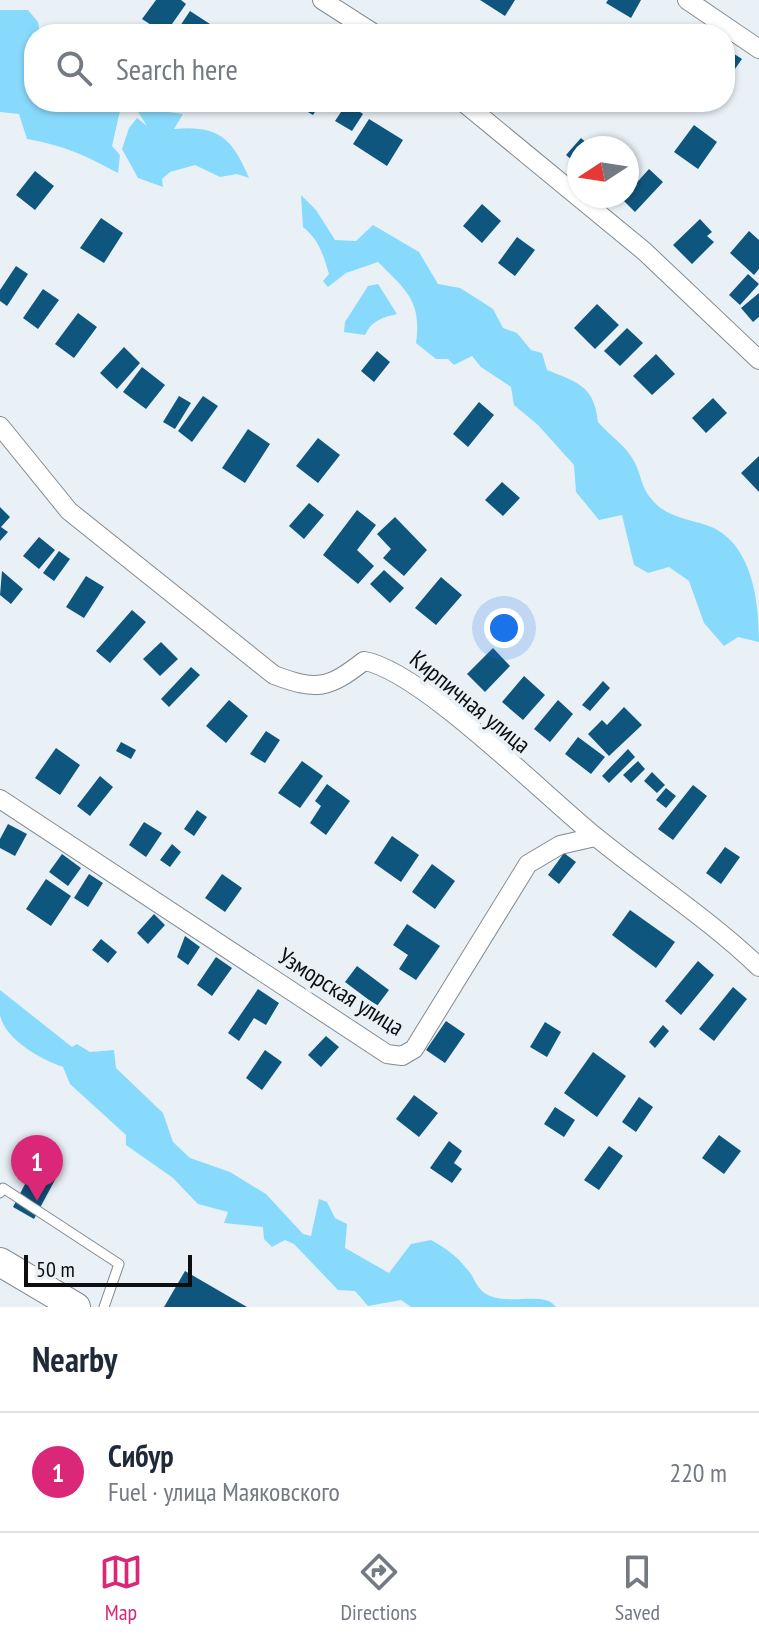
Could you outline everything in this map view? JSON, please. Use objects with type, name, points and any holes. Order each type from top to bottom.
[{"type":"main road","points":[[0,1262],[76,1307]]},
{"type":"street","points":[[322,0],[359,24]]},
{"type":"street","points":[[687,0],[722,24]]},
{"type":"street","points":[[735,33],[759,49]]},
{"type":"street","points":[[475,112],[644,251],[759,360]]},
{"type":"street","name":"Кирпичная улица","points":[[0,426],[69,511],[274,675],[307,687],[335,683],[364,661],[383,664],[424,691],[595,837],[759,967]]},
{"type":"street","name":"Узморская улица","points":[[0,799],[387,1054],[402,1056],[414,1049],[456,986],[528,864],[560,845],[595,837]]},
{"type":"lane","points":[[0,1193],[3,1188],[119,1264],[104,1307]]},
{"type":"water","points":[[0,10],[28,10],[38,24],[24,24],[24,112],[120,112],[112,146],[120,155],[118,173],[75,152],[27,139],[19,114],[0,112]]},
{"type":"water","points":[[138,112],[183,114],[174,129],[201,129],[221,137],[236,152],[249,178],[237,174],[220,177],[195,165],[170,172],[162,179],[163,187],[138,178],[122,149],[129,128],[137,118],[147,126]]},
{"type":"water","points":[[301,195],[316,210],[335,240],[356,241],[373,225],[419,252],[438,284],[460,288],[493,309],[503,328],[517,333],[531,350],[542,353],[547,370],[583,387],[593,401],[598,422],[632,457],[645,489],[657,505],[677,516],[714,528],[737,549],[755,594],[759,642],[738,637],[724,646],[704,623],[689,581],[669,567],[648,573],[634,565],[622,515],[599,520],[576,492],[574,465],[538,425],[514,405],[511,387],[481,367],[472,356],[454,365],[448,359],[436,359],[416,343],[417,317],[410,297],[378,262],[346,273],[328,287],[323,281],[329,274],[317,242],[303,227]]},
{"type":"water","points":[[378,284],[397,314],[378,320],[365,335],[344,332],[345,322],[368,286]]},
{"type":"water","points":[[0,990],[72,1047],[77,1044],[90,1052],[114,1050],[116,1068],[163,1113],[173,1142],[190,1158],[230,1172],[266,1194],[303,1234],[311,1236],[319,1199],[327,1202],[335,1218],[347,1224],[345,1248],[389,1273],[411,1244],[431,1240],[459,1260],[481,1290],[490,1296],[544,1300],[556,1307],[411,1307],[401,1300],[368,1306],[355,1291],[338,1290],[294,1244],[285,1240],[272,1247],[264,1239],[263,1227],[224,1223],[228,1212],[198,1204],[173,1178],[126,1145],[126,1135],[70,1084],[63,1067],[35,1054],[9,1033],[0,1015]]},
{"type":"building","points":[[156,0],[181,0],[186,4],[172,24],[150,24],[142,19]]},
{"type":"building","points":[[480,0],[515,0],[505,16]]},
{"type":"building","points":[[608,0],[641,0],[631,18],[606,3]]},
{"type":"building","points":[[190,11],[210,24],[181,24]]},
{"type":"building","points":[[735,54],[742,59],[735,69]]},
{"type":"building","points":[[341,112],[363,114],[352,131],[335,121]]},
{"type":"building","points":[[369,119],[403,140],[387,166],[353,144]]},
{"type":"building","points":[[694,125],[717,142],[698,169],[674,152]]},
{"type":"building","points":[[649,169],[663,182],[639,208],[639,180]]},
{"type":"building","points":[[35,171],[54,186],[35,210],[16,195]]},
{"type":"building","points":[[482,204],[501,221],[482,243],[463,226]]},
{"type":"building","points":[[101,218],[123,233],[104,263],[80,248]]},
{"type":"building","points":[[700,219],[712,232],[707,236],[714,242],[692,264],[673,245]]},
{"type":"building","points":[[749,231],[759,240],[759,269],[754,275],[730,253]]},
{"type":"building","points":[[517,237],[535,250],[515,276],[498,263]]},
{"type":"building","points":[[16,266],[28,274],[7,306],[0,301],[0,290]]},
{"type":"building","points":[[748,274],[759,284],[740,305],[729,295]]},
{"type":"building","points":[[43,289],[59,300],[38,329],[23,318]]},
{"type":"building","points":[[759,293],[759,317],[753,322],[741,308]]},
{"type":"building","points":[[597,304],[619,325],[595,349],[574,328]]},
{"type":"building","points":[[78,313],[97,327],[74,358],[55,344]]},
{"type":"building","points":[[627,328],[643,343],[620,366],[604,351]]},
{"type":"building","points":[[124,347],[140,363],[117,389],[100,373]]},
{"type":"building","points":[[377,351],[390,362],[374,382],[361,371]]},
{"type":"building","points":[[656,354],[675,374],[652,395],[633,376]]},
{"type":"building","points":[[142,367],[165,385],[146,409],[123,392]]},
{"type":"building","points":[[179,396],[191,403],[175,429],[163,422]]},
{"type":"building","points":[[203,396],[218,406],[192,442],[178,431]]},
{"type":"building","points":[[713,398],[727,413],[706,433],[692,418]]},
{"type":"building","points":[[479,402],[494,415],[468,447],[453,434]]},
{"type":"building","points":[[248,429],[270,444],[245,483],[222,468]]},
{"type":"building","points":[[318,438],[340,455],[318,483],[296,466]]},
{"type":"building","points":[[759,456],[759,492],[741,473]]},
{"type":"building","points":[[502,482],[520,498],[503,516],[485,500]]},
{"type":"building","points":[[309,503],[324,515],[304,539],[289,526]]},
{"type":"building","points":[[0,507],[10,517],[1,527],[8,532],[0,541]]},
{"type":"building","points":[[357,510],[376,525],[357,550],[374,566],[358,584],[323,555]]},
{"type":"building","points":[[395,517],[427,550],[404,576],[383,558],[391,549],[377,534]]},
{"type":"building","points":[[39,537],[55,550],[39,569],[23,556]]},
{"type":"building","points":[[59,551],[70,559],[54,581],[43,573]]},
{"type":"building","points":[[384,570],[404,588],[390,603],[370,584]]},
{"type":"building","points":[[2,571],[23,589],[11,604],[0,595]]},
{"type":"building","points":[[86,576],[104,587],[84,618],[66,607]]},
{"type":"building","points":[[441,577],[462,595],[436,625],[415,608]]},
{"type":"building","points":[[132,610],[146,622],[110,663],[96,651]]},
{"type":"building","points":[[161,642],[178,659],[160,676],[143,659]]},
{"type":"building","points":[[493,648],[510,666],[485,692],[467,674]]},
{"type":"building","points":[[191,667],[200,675],[169,707],[161,699]]},
{"type":"building","points":[[524,676],[545,695],[523,720],[502,702]]},
{"type":"building","points":[[603,681],[610,688],[590,711],[582,705]]},
{"type":"building","points":[[229,700],[248,716],[226,743],[206,726]]},
{"type":"building","points":[[558,700],[573,714],[550,742],[534,729]]},
{"type":"building","points":[[624,707],[642,725],[609,756],[588,734],[602,720],[607,725]]},
{"type":"building","points":[[266,731],[280,740],[265,763],[250,754]]},
{"type":"building","points":[[578,737],[605,757],[591,774],[565,754]]},
{"type":"building","points":[[121,742],[136,750],[131,759],[116,751]]},
{"type":"building","points":[[56,748],[80,765],[60,795],[35,778]]},
{"type":"building","points":[[628,749],[635,757],[609,783],[602,776]]},
{"type":"building","points":[[302,761],[323,776],[300,808],[278,793]]},
{"type":"building","points":[[638,761],[645,769],[631,783],[623,775]]},
{"type":"building","points":[[652,772],[665,785],[657,793],[644,781]]},
{"type":"building","points":[[100,776],[113,787],[90,816],[77,806]]},
{"type":"building","points":[[327,784],[350,801],[326,835],[310,823],[321,806],[315,801]]},
{"type":"building","points":[[693,785],[707,796],[673,840],[658,829]]},
{"type":"building","points":[[666,788],[676,796],[666,808],[656,800]]},
{"type":"building","points":[[197,810],[207,817],[194,836],[184,829]]},
{"type":"building","points":[[144,822],[162,833],[146,857],[129,845]]},
{"type":"building","points":[[8,824],[27,834],[15,856],[0,848],[0,839]]},
{"type":"building","points":[[392,836],[419,855],[401,882],[374,863]]},
{"type":"building","points":[[172,844],[181,852],[170,867],[160,860]]},
{"type":"building","points":[[725,847],[740,857],[721,884],[706,873]]},
{"type":"building","points":[[564,853],[576,862],[559,884],[548,875]]},
{"type":"building","points":[[62,854],[81,868],[68,886],[49,872]]},
{"type":"building","points":[[432,864],[455,881],[435,909],[412,892]]},
{"type":"building","points":[[89,874],[103,883],[88,907],[74,898]]},
{"type":"building","points":[[222,874],[242,888],[225,912],[205,898]]},
{"type":"building","points":[[46,879],[71,896],[51,926],[26,909]]},
{"type":"building","points":[[630,910],[675,942],[656,968],[612,935]]},
{"type":"building","points":[[154,914],[165,925],[148,944],[137,933]]},
{"type":"building","points":[[407,924],[440,946],[416,980],[399,969],[408,955],[393,945]]},
{"type":"building","points":[[185,936],[200,947],[188,965],[177,957]]},
{"type":"building","points":[[101,939],[117,952],[108,963],[92,950]]},
{"type":"building","points":[[216,957],[232,968],[212,996],[197,985]]},
{"type":"building","points":[[698,961],[714,975],[681,1015],[665,1001]]},
{"type":"building","points":[[357,966],[389,990],[377,1006],[345,982]]},
{"type":"building","points":[[733,987],[747,999],[714,1041],[699,1029]]},
{"type":"building","points":[[258,989],[279,1003],[266,1025],[254,1018],[239,1041],[228,1033]]},
{"type":"building","points":[[446,1021],[465,1034],[445,1063],[426,1050]]},
{"type":"building","points":[[545,1022],[561,1032],[547,1057],[530,1047]]},
{"type":"building","points":[[663,1025],[669,1031],[655,1048],[649,1042]]},
{"type":"building","points":[[326,1036],[339,1047],[321,1067],[308,1055]]},
{"type":"building","points":[[265,1050],[282,1062],[262,1090],[246,1078]]},
{"type":"building","points":[[593,1052],[626,1076],[597,1117],[564,1093]]},
{"type":"building","points":[[414,1095],[438,1113],[419,1137],[396,1119]]},
{"type":"building","points":[[639,1097],[653,1107],[636,1132],[622,1122]]},
{"type":"building","points":[[555,1107],[575,1120],[564,1137],[544,1124]]},
{"type":"building","points":[[719,1135],[741,1151],[724,1174],[702,1158]]},
{"type":"building","points":[[449,1141],[462,1151],[454,1163],[462,1169],[452,1183],[430,1168]]},
{"type":"building","points":[[609,1146],[623,1156],[599,1190],[584,1180]]},
{"type":"building","points":[[34,1167],[56,1178],[34,1219],[13,1207]]},
{"type":"building","points":[[185,1271],[247,1307],[164,1307]]},
{"type":"place","name":"Сибур","points":[[37,1201]]}]
